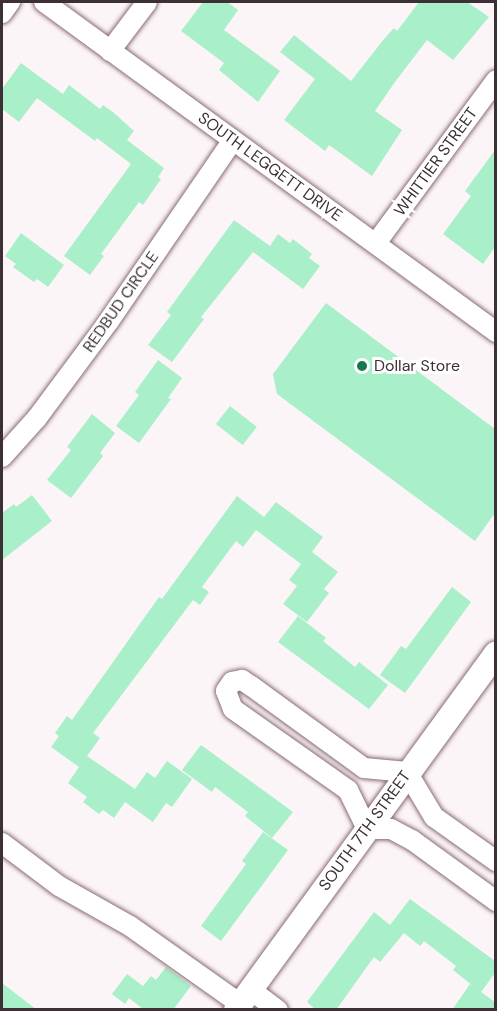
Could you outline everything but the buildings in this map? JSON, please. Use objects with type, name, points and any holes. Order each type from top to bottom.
[{"type":"main road","name":"SOUTH 7TH STREET","points":[[243,1001],[407,772],[495,654]]},
{"type":"street","points":[[2,14],[10,2]]},
{"type":"street","name":"SOUTH LEGGETT DRIVE","points":[[44,2],[495,332]]},
{"type":"street","points":[[110,51],[147,2]]},
{"type":"street","name":"WHITTIER STREET","points":[[376,243],[495,80]]},
{"type":"street","name":"REDBUD CIRCLE","points":[[2,458],[37,418],[109,321],[233,140]]},
{"type":"street","points":[[495,861],[434,817],[407,772],[364,768],[242,680],[232,682],[226,692],[234,709],[348,790],[367,829],[391,829],[412,840],[495,900]]},
{"type":"street","points":[[2,843],[59,886],[130,926],[243,1001],[278,1010]]},
{"type":"place","name":"Dollar Store","points":[[362,366]]}]
